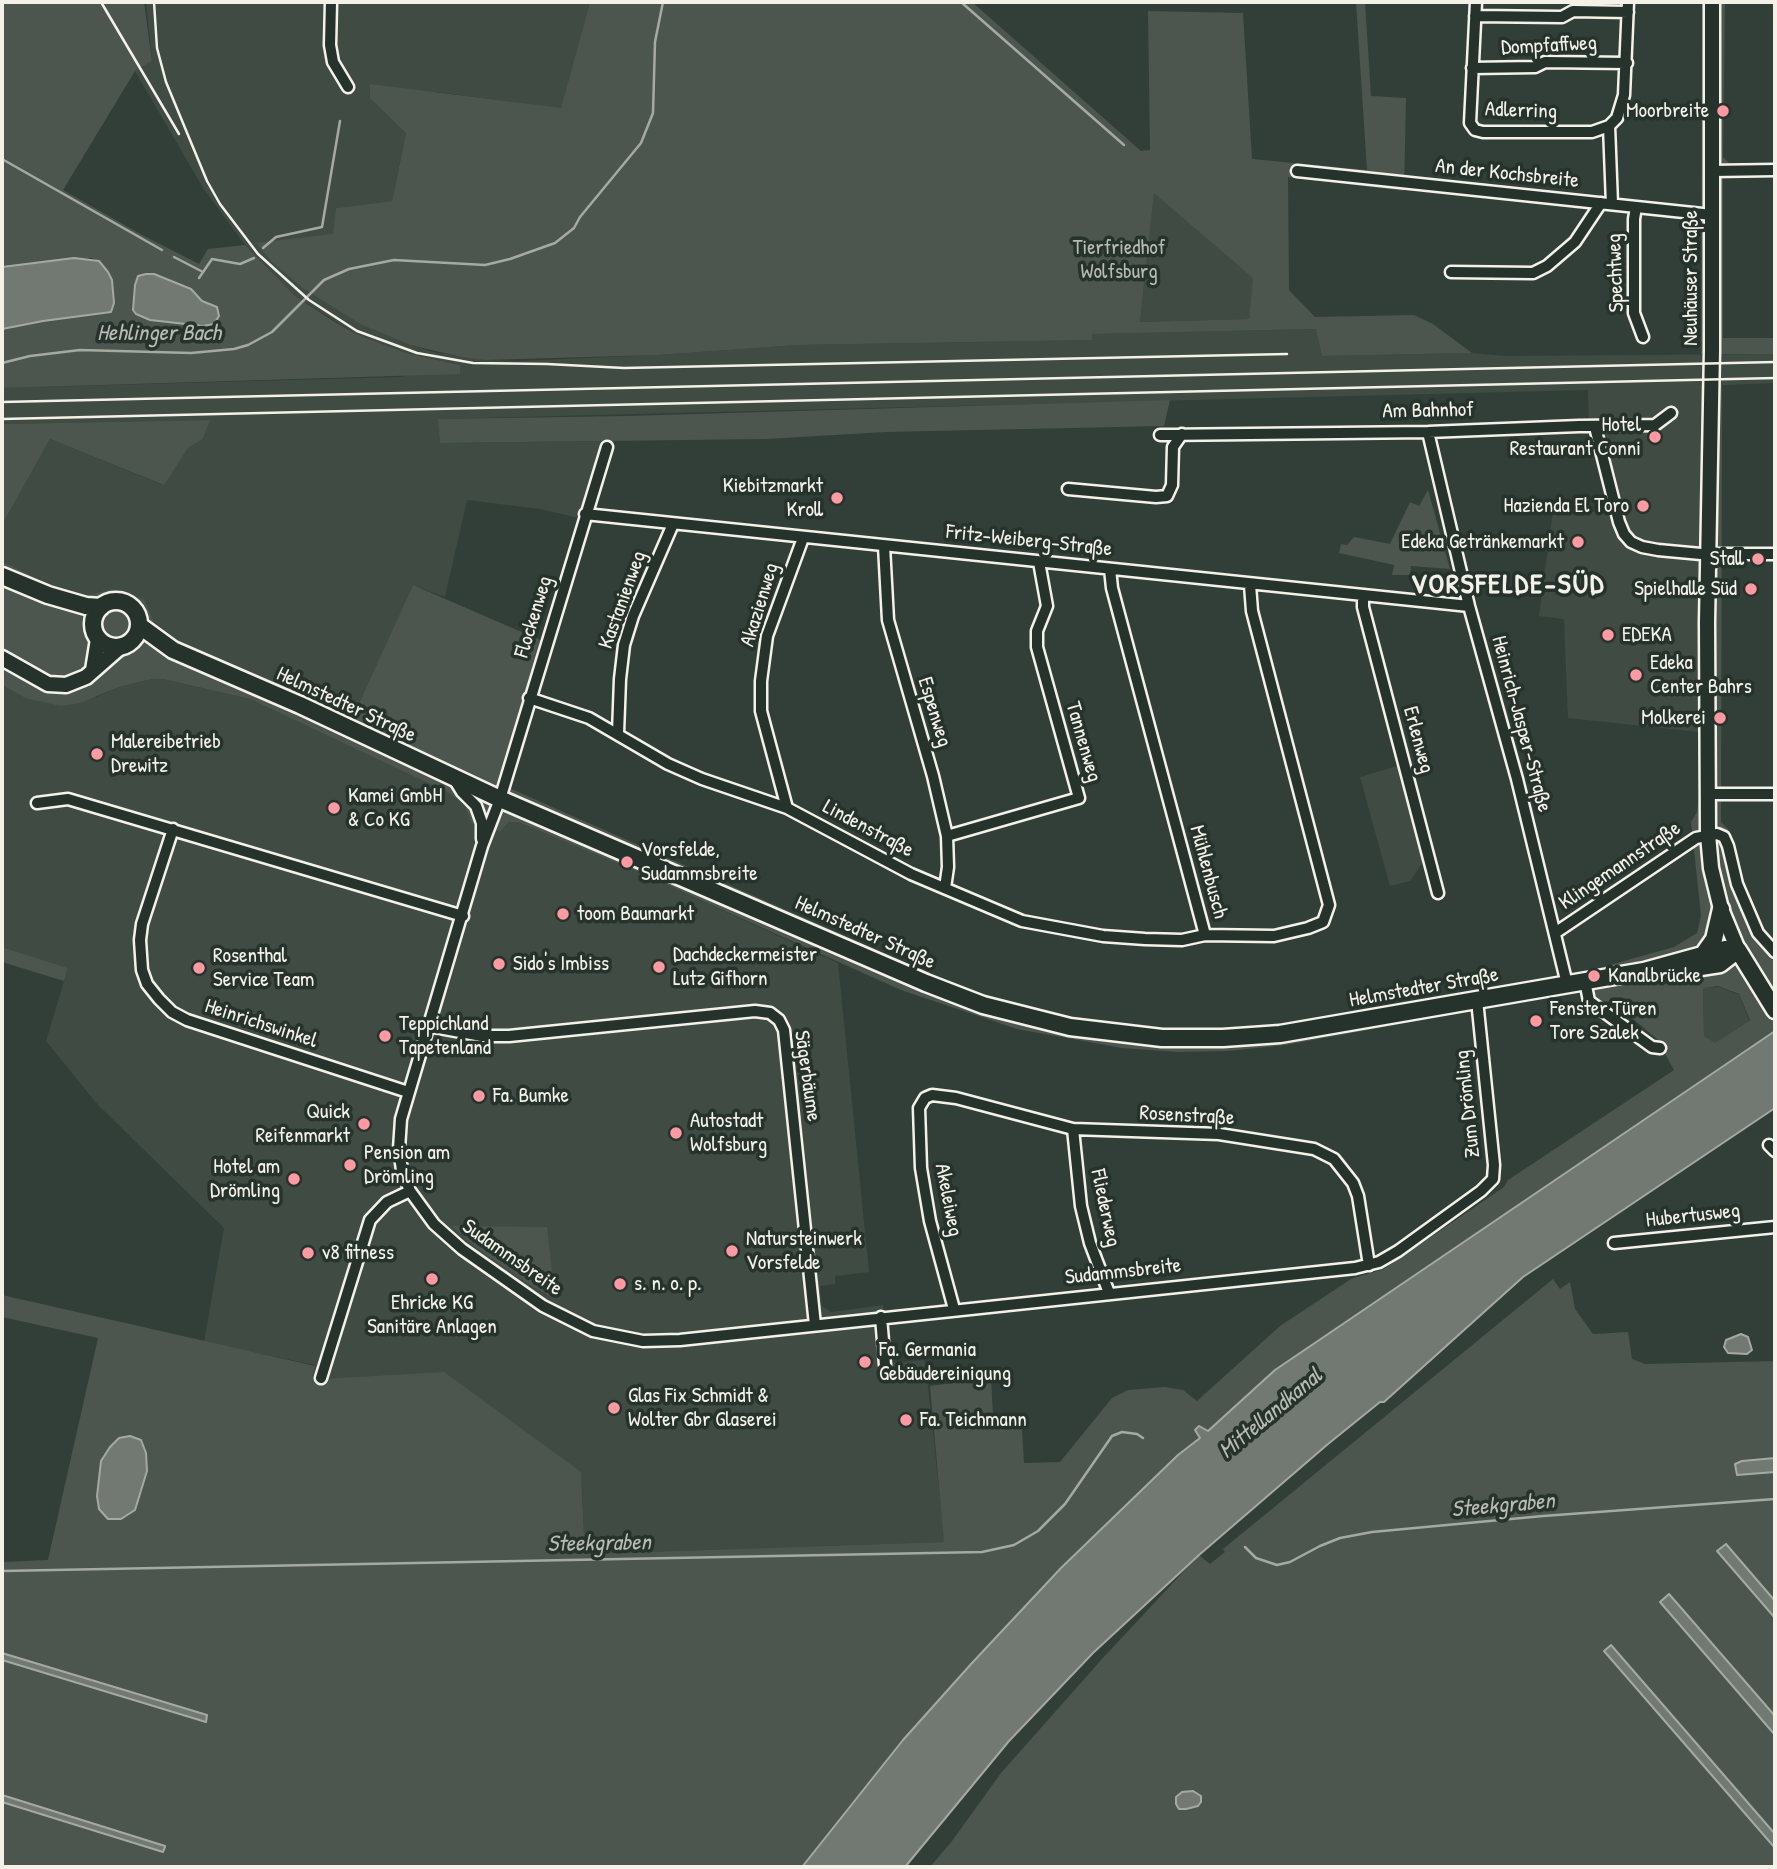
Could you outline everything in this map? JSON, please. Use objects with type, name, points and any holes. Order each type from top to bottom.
[{"type":"main road","name":"Neuhäuser Straße","points":[[1712,2],[1708,835],[1721,909],[1738,950]]},
{"type":"main road","points":[[2,576],[48,595],[86,606],[101,607]]},
{"type":"main road","points":[[48,595],[95,631],[107,646],[124,646]]},
{"type":"main road","points":[[2,658],[48,684],[66,685],[76,682],[93,672],[138,633],[140,626],[136,612],[126,603],[113,601],[96,613],[98,649],[93,672]]},
{"type":"main road","name":"Helmstedter Straße","points":[[140,626],[173,650]]},
{"type":"main road","name":"Helmstedter Straße","points":[[124,646],[149,644],[173,650],[300,705],[500,799],[953,995],[1059,1025],[1129,1036],[1223,1038],[1302,1031],[1644,971],[1725,949],[1738,950]]},
{"type":"main road","points":[[1702,956],[1714,939],[1721,909]]},
{"type":"main road","points":[[1738,950],[1775,1010]]},
{"type":"main road","name":"Helmstedter Straße","points":[[1644,971],[1666,972],[1720,964],[1738,950]]},
{"type":"main road","points":[[1720,964],[1739,969],[1756,979]]},
{"type":"street","points":[[331,2],[330,45],[333,62],[348,87]]},
{"type":"street","name":"Adlerring","points":[[1476,2],[1470,123],[1475,130],[1592,131],[1609,126]]},
{"type":"street","points":[[1451,272],[1533,273],[1547,266],[1575,242],[1607,204],[1609,126],[1621,108],[1627,63],[1628,7],[1573,11],[1562,17],[1475,16]]},
{"type":"street","name":"Dompfaffweg","points":[[1472,68],[1535,68],[1545,62],[1627,63]]},
{"type":"street","points":[[1712,172],[1775,170]]},
{"type":"street","name":"An der Kochsbreite","points":[[1297,171],[1712,215]]},
{"type":"street","name":"Spechtweg","points":[[1636,207],[1634,313],[1643,337]]},
{"type":"street","name":"Am Bahnhof","points":[[1160,435],[1427,432],[1655,425],[1671,413]]},
{"type":"street","points":[[1595,427],[1614,506],[1624,534],[1632,542],[1642,547],[1709,554],[1775,554]]},
{"type":"street","name":"Heinrich-Jasper-Straße","points":[[1427,432],[1567,984]]},
{"type":"street","points":[[1068,489],[1167,496],[1172,485],[1173,447],[1182,434]]},
{"type":"street","name":"Flockenweg","points":[[500,799],[528,698],[607,447]]},
{"type":"street","name":"Fritz-Weiberg-Straße","points":[[585,514],[1469,606]]},
{"type":"street","name":"Kastanienweg","points":[[618,733],[624,645],[633,616],[673,524]]},
{"type":"street","name":"Akazienweg","points":[[787,808],[761,711],[761,681],[767,636],[803,538]]},
{"type":"street","name":"Espenweg","points":[[884,546],[888,620],[933,776],[947,836],[948,867],[945,888]]},
{"type":"street","name":"Tannenweg","points":[[947,836],[1079,798],[1037,648],[1037,631],[1047,606],[1039,562]]},
{"type":"street","name":"Mühlenbusch","points":[[1110,569],[1112,588],[1205,935],[1273,936],[1323,922],[1329,908],[1328,895],[1252,611],[1250,585]]},
{"type":"street","name":"Erlenweg","points":[[1363,596],[1363,607],[1438,893]]},
{"type":"street","name":"Lindenstraße","points":[[528,698],[589,718],[668,764],[702,779],[787,808],[911,874],[1021,921],[1063,930],[1145,939],[1182,940],[1205,935]]},
{"type":"street","name":"Sudammsbreite","points":[[452,777],[476,806],[482,823],[482,846]]},
{"type":"street","points":[[1708,794],[1775,794]]},
{"type":"street","points":[[37,803],[68,799],[463,916]]},
{"type":"street","name":"Sudammsbreite","points":[[500,799],[482,846],[408,1091],[401,1119],[400,1149],[402,1170],[410,1191],[433,1224],[462,1249],[543,1306],[593,1331],[621,1338],[655,1340],[1369,1265]]},
{"type":"street","name":"Heinrichswinkel","points":[[173,829],[142,924],[140,940],[142,970],[147,984],[159,999],[172,1012],[187,1020],[408,1091]]},
{"type":"street","points":[[1708,835],[1724,837],[1737,884],[1758,933],[1775,952]]},
{"type":"street","name":"Klingemannstraße","points":[[1555,933],[1696,838],[1708,835]]},
{"type":"street","points":[[1585,981],[1589,1001],[1652,1046],[1660,1048]]},
{"type":"street","name":"Zum Drömling","points":[[1369,1265],[1398,1251],[1481,1191],[1493,1179],[1494,1165],[1477,1000]]},
{"type":"street","name":"Sägerbäume","points":[[428,1026],[482,1036],[509,1036],[755,1011],[770,1013],[779,1020],[786,1043],[815,1325]]},
{"type":"street","name":"Rosenstraße","points":[[925,1098],[932,1095],[956,1098],[1073,1129],[1219,1134],[1301,1146],[1325,1153],[1347,1172],[1358,1196],[1369,1265]]},
{"type":"street","name":"Akeleiweg","points":[[925,1098],[921,1102],[919,1114],[921,1168],[930,1222],[954,1309]]},
{"type":"street","name":"Fliederweg","points":[[1073,1129],[1081,1206],[1090,1242],[1109,1293]]},
{"type":"street","points":[[321,1378],[370,1220],[387,1202],[410,1191]]},
{"type":"street","name":"Hubertusweg","points":[[1614,1243],[1775,1227]]},
{"type":"street","points":[[881,1317],[885,1365]]},
{"type":"shaded area","points":[[146,2],[590,2],[561,109],[438,92],[371,98],[406,132],[392,201],[336,208],[334,234],[304,289],[360,324],[437,353],[485,360],[517,361],[798,345],[1091,340],[1091,334],[1317,329],[1322,356],[1472,353],[1506,356],[1775,354],[1775,383],[1701,386],[1700,540],[1703,572],[1699,732],[1568,718],[1564,619],[1539,616],[1553,510],[1608,512],[1589,434],[1588,390],[439,419],[440,443],[614,441],[592,521],[540,509],[467,500],[445,597],[413,585],[353,719],[160,634],[144,599],[112,589],[78,598],[2,561],[2,525],[50,439],[163,485],[188,448],[203,439],[210,420],[2,424],[2,388],[400,377],[460,365],[406,353],[356,334],[295,296],[245,245],[203,188],[135,71],[152,61]]},
{"type":"shaded area","points":[[1154,192],[1254,278],[1249,319],[1140,322]]},
{"type":"shaded area","points":[[163,679],[250,699],[449,793],[464,804],[473,824],[500,832],[509,822],[518,822],[638,872],[838,963],[869,1272],[835,1276],[835,1284],[820,1286],[822,1306],[831,1312],[883,1305],[889,1363],[925,1360],[945,1542],[585,1554],[581,1472],[312,1377],[315,1365],[204,1342],[224,1228],[98,1105],[46,1041],[68,968],[2,947],[2,685],[25,698],[96,697],[119,687]]},
{"type":"shaded area","points":[[1400,765],[1425,859],[1410,881],[1390,886],[1360,777]]},
{"type":"shaded area","points":[[1719,987],[1739,995],[1749,1020],[1714,1044],[1704,1036],[1703,988]]},
{"type":"green space","points":[[2,2],[144,2],[152,61],[135,71],[63,190],[199,264],[208,249],[245,245],[295,296],[333,321],[356,334],[406,353],[460,365],[460,374],[2,388],[2,329],[110,313],[114,303],[112,280],[104,266],[92,258],[2,267]],"holes":[[[154,274],[191,289],[202,301],[217,307],[203,326],[150,320]]]},
{"type":"green space","name":"Tierfriedhof Wolfsburg","points":[[590,2],[972,2],[1141,151],[1150,150],[1148,11],[1243,13],[1252,159],[1367,170],[1356,2],[1365,2],[1371,96],[1406,98],[1404,191],[1288,177],[1289,290],[1315,317],[1414,315],[1433,324],[1472,353],[1322,356],[1316,329],[1092,334],[1092,340],[798,345],[658,355],[485,360],[410,345],[360,324],[304,289],[273,263],[256,243],[333,234],[336,208],[392,201],[406,133],[370,98],[370,84],[561,108]],"holes":[[[1154,193],[1253,278],[1249,319],[1140,322]]]},
{"type":"green space","points":[[1702,2],[1725,2],[1723,157],[1729,163],[1775,163],[1775,176],[1723,177],[1723,338],[1775,338],[1775,354],[1701,354]]},
{"type":"green space","points":[[1722,385],[1721,822],[1728,829],[1740,882],[1760,927],[1775,946],[1775,1030],[1275,1370],[1208,1431],[1198,1426],[1195,1430],[1200,1438],[1178,1455],[851,1804],[802,1867],[2,1867],[2,1562],[48,1560],[98,1338],[2,1317],[2,1295],[315,1366],[312,1377],[323,1379],[444,1372],[581,1472],[585,1554],[944,1542],[930,1386],[991,1378],[993,1416],[1021,1415],[1024,1463],[1060,1462],[1112,1398],[1128,1390],[1165,1387],[1183,1390],[1197,1401],[1280,1326],[1351,1279],[1384,1269],[1504,1187],[1508,1180],[1674,1070],[1657,1039],[1615,1004],[1597,1000],[1591,989],[1286,1045],[1228,1051],[1179,1052],[1122,1048],[1017,1029],[901,990],[638,872],[518,822],[509,822],[500,832],[472,824],[464,804],[449,793],[250,699],[163,679],[119,687],[80,703],[61,706],[25,698],[2,685],[2,561],[77,598],[112,589],[144,599],[160,635],[352,719],[413,585],[554,646],[509,788],[977,994],[1012,1006],[1072,1020],[1138,1029],[1179,1032],[1258,1029],[1556,980],[1674,947],[1697,933],[1701,916],[1691,822],[1697,812],[1699,796],[1703,572],[1700,540],[1701,386]],"holes":[[[1718,986],[1739,994],[1750,1020],[1715,1043],[1704,1036],[1703,988]],[[143,1486],[135,1509],[97,1496]]]},
{"type":"green space","points":[[1170,400],[1164,426],[886,432],[766,439],[440,443],[438,419],[628,416]]},
{"type":"green space","points":[[210,420],[203,439],[188,448],[164,485],[50,439],[2,525],[2,424]]},
{"type":"green space","points":[[1428,490],[1450,569],[1411,566],[1410,575],[1392,575],[1394,565],[1339,553],[1341,544],[1347,545],[1354,537],[1390,544],[1410,502],[1419,506]]},
{"type":"green space","points":[[2,947],[68,968],[64,981],[2,962]]},
{"type":"green space","points":[[452,1226],[547,1227],[555,1299],[478,1249]]},
{"type":"green space","points":[[1553,1279],[1560,1289],[1570,1282],[1575,1309],[1593,1334],[1628,1332],[1632,1359],[1645,1364],[1775,1361],[1775,1867],[930,1867],[1001,1773],[1199,1555],[1210,1564],[1225,1552],[1223,1549]]},
{"type":"water","points":[[74,258],[99,261],[108,272],[112,280],[114,303],[111,312],[2,329],[2,267]]},
{"type":"water","points":[[154,274],[191,289],[202,301],[217,307],[219,316],[214,324],[203,326],[150,320],[136,314],[133,310],[135,285],[138,276]]},
{"type":"water","name":"Mittellandkanal","points":[[1775,1031],[1775,1108],[1523,1277],[1384,1402],[1380,1402],[1328,1444],[1199,1555],[1093,1653],[1009,1741],[905,1867],[802,1867],[903,1740],[972,1663],[1061,1568],[1178,1455],[1200,1438],[1195,1430],[1199,1426],[1208,1431],[1275,1370]]},
{"type":"water","points":[[1741,1334],[1748,1337],[1752,1350],[1747,1354],[1728,1353],[1724,1347],[1726,1340]]},
{"type":"water","points":[[130,1436],[141,1440],[146,1453],[147,1471],[135,1510],[121,1519],[108,1519],[99,1509],[97,1496],[101,1461],[119,1438]]},
{"type":"water","points":[[1775,1458],[1775,1472],[1737,1475],[1735,1464]]},
{"type":"water","points":[[1726,1544],[1775,1601],[1775,1618],[1717,1551]]},
{"type":"water","points":[[1669,1594],[1775,1716],[1775,1735],[1660,1602]]},
{"type":"water","points":[[1611,1645],[1775,1834],[1775,1848],[1604,1651]]},
{"type":"water","points":[[2,1653],[207,1715],[206,1722],[2,1660]]},
{"type":"water","points":[[1193,1791],[1201,1796],[1198,1806],[1179,1809],[1176,1797],[1182,1792]]},
{"type":"water","points":[[2,1795],[165,1847],[163,1852],[2,1802]]},
{"type":"waterway","name":"Hehlinger Bach","points":[[2,363],[30,356],[80,350],[191,353],[234,349],[272,332],[324,280],[349,269],[394,260],[485,265],[555,243],[574,228],[641,143],[653,113],[655,42],[663,2]]},
{"type":"waterway","points":[[961,2],[1124,145]]},
{"type":"waterway","points":[[263,248],[276,237],[322,227],[340,121]]},
{"type":"waterway","points":[[2,159],[162,250]]},
{"type":"waterway","points":[[174,257],[203,272]]},
{"type":"waterway","points":[[199,278],[212,259],[240,264],[254,258]]},
{"type":"waterway","name":"Steekgraben","points":[[2,1571],[982,1552],[1014,1545],[1038,1531],[1065,1504],[1112,1436],[1122,1432],[1137,1434],[1143,1438]]},
{"type":"waterway","name":"Steekgraben","points":[[1245,1547],[1256,1558],[1277,1565],[1290,1562],[1340,1538],[1372,1532],[1775,1499]]},
{"type":"railway","points":[[101,2],[179,134]]},
{"type":"railway","points":[[154,2],[157,48],[166,82],[207,181],[220,204],[258,254],[309,300],[357,331],[417,353],[473,363],[624,368],[1287,354]]},
{"type":"railway","points":[[2,402],[1775,362]]},
{"type":"railway","points":[[2,419],[1775,378]]},
{"type":"place","name":"Moorbreite","points":[[1723,111]]},
{"type":"place","name":"Hotel Restaurant Conni","points":[[1655,437]]},
{"type":"place","name":"Kiebitzmarkt Kroll","points":[[837,498]]},
{"type":"place","name":"Hazienda El Toro","points":[[1643,506]]},
{"type":"place","name":"Edeka Getränkemarkt","points":[[1578,542]]},
{"type":"place","name":"Stall","points":[[1758,559]]},
{"type":"place","name":"Spielhalle Süd","points":[[1751,589]]},
{"type":"place","name":"EDEKA","points":[[1608,635]]},
{"type":"place","name":"Edeka Center Bahrs","points":[[1636,675]]},
{"type":"place","name":"Molkerei","points":[[1720,718]]},
{"type":"place","name":"Malereibetrieb Drewitz","points":[[97,754]]},
{"type":"place","name":"Kamei GmbH & Co KG","points":[[334,808]]},
{"type":"place","name":"Vorsfelde, Sudammsbreite","points":[[627,862]]},
{"type":"place","name":"toom Baumarkt","points":[[563,914]]},
{"type":"place","name":"Sido's Imbiss","points":[[499,964]]},
{"type":"place","name":"Dachdeckermeister Lutz Gifhorn","points":[[659,967]]},
{"type":"place","name":"Rosenthal Service Team","points":[[199,968]]},
{"type":"place","name":"Kanalbrücke","points":[[1594,976]]},
{"type":"place","name":"Fenster Türen Tore Szalek","points":[[1536,1021]]},
{"type":"place","name":"Teppichland Tapetenland","points":[[385,1036]]},
{"type":"place","name":"Fa. Bumke","points":[[479,1096]]},
{"type":"place","name":"Quick Reifenmarkt","points":[[364,1124]]},
{"type":"place","name":"Autostadt Wolfsburg","points":[[676,1133]]},
{"type":"place","name":"Pension am Drömling","points":[[350,1165]]},
{"type":"place","name":"Hotel am Drömling","points":[[294,1179]]},
{"type":"place","name":"Natursteinwerk Vorsfelde","points":[[732,1251]]},
{"type":"place","name":"v8 fitness","points":[[308,1253]]},
{"type":"place","name":"Ehricke KG Sanitäre Anlagen","points":[[432,1279]]},
{"type":"place","name":"s. n. o. p.","points":[[620,1284]]},
{"type":"place","name":"Fa. Germania Gebäudereinigung","points":[[865,1362]]},
{"type":"place","name":"Glas Fix Schmidt & Wolter Gbr Glaserei","points":[[614,1408]]},
{"type":"place","name":"Fa. Teichmann","points":[[906,1420]]},
{"type":"district","name":"VORSFELDE-SÜD","points":[[1508,586]]}]
